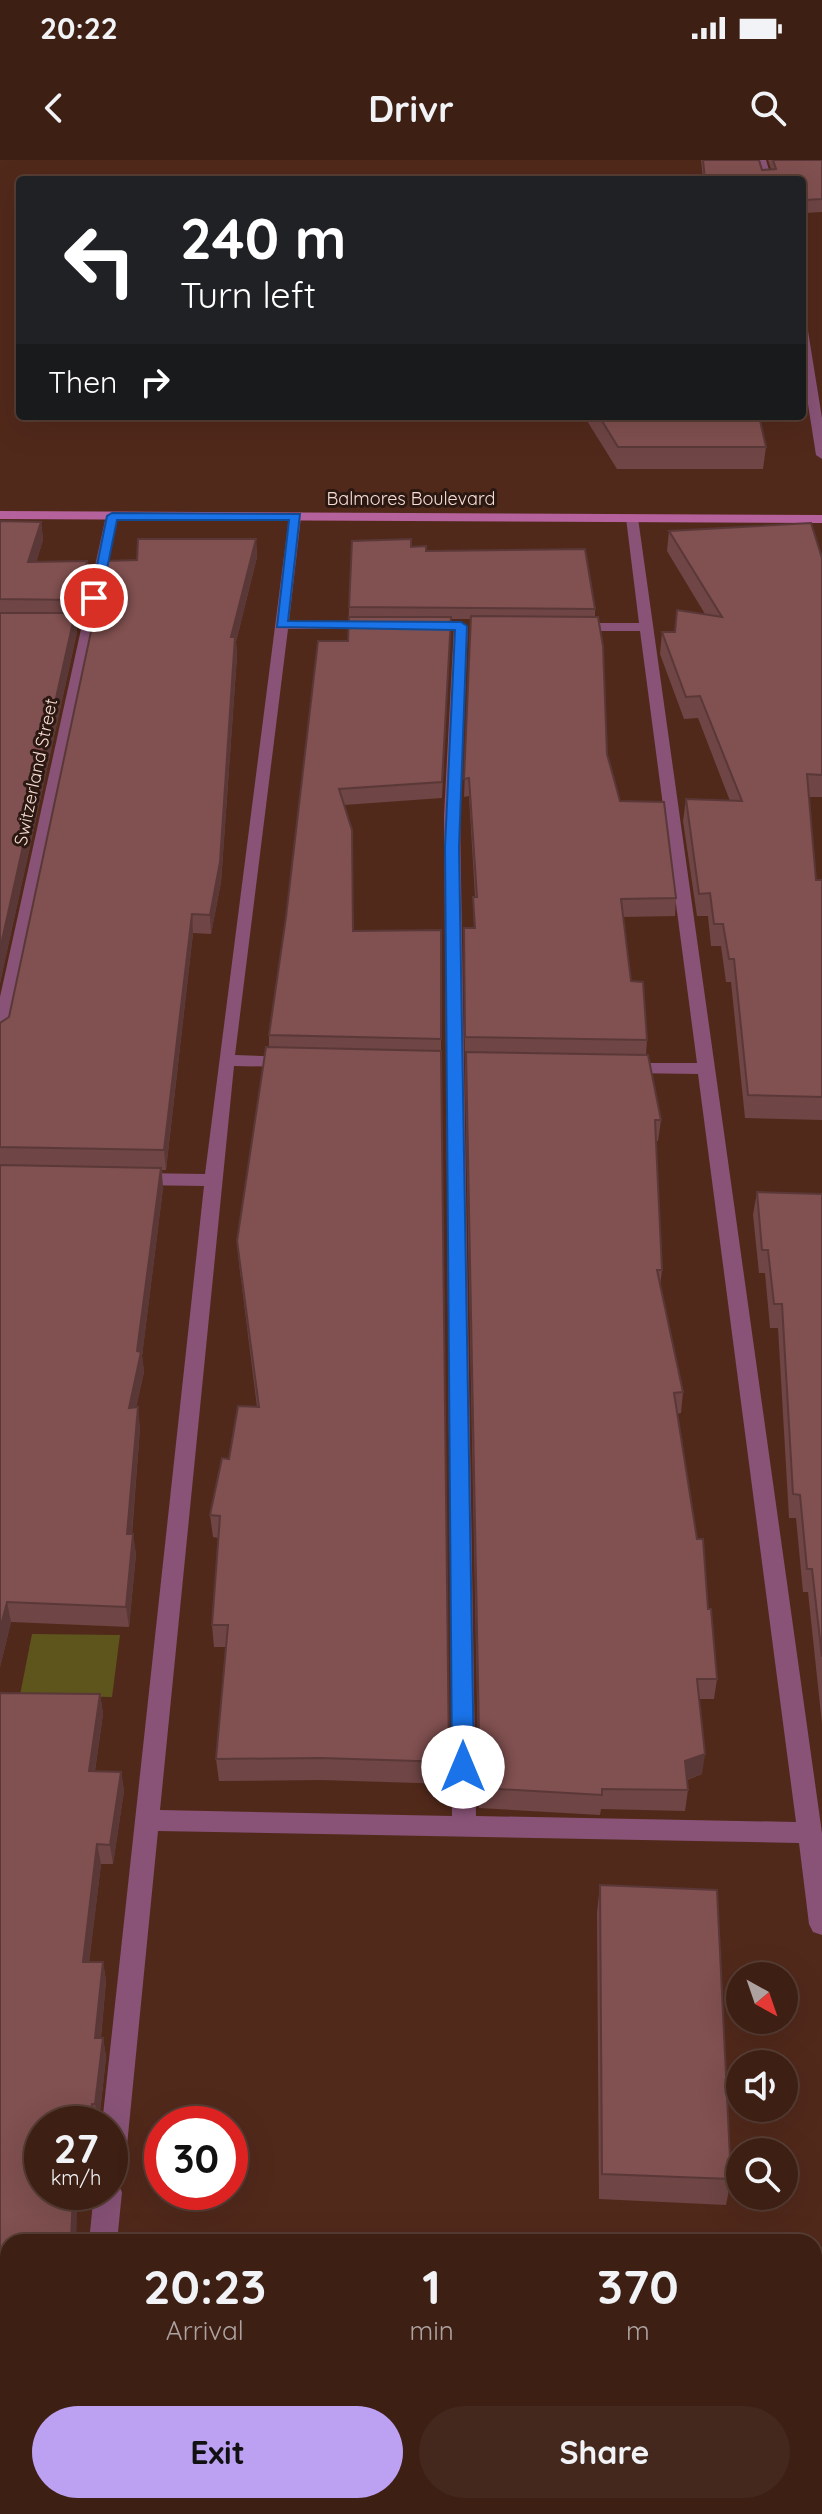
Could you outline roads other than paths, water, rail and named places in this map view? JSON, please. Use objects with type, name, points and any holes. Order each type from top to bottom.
[{"type":"main road","name":"Balmores Boulevard","points":[[0,515],[822,519]]},
{"type":"street","points":[[806,356],[822,455]]},
{"type":"street","name":"Switzerland Street","points":[[0,1037],[81,625],[112,516]]},
{"type":"street","points":[[117,2106],[226,1060],[295,517]]},
{"type":"street","points":[[632,518],[822,1924]]},
{"type":"street","points":[[282,625],[386,626]]},
{"type":"street","points":[[461,626],[452,816],[464,1827]]},
{"type":"street","points":[[554,627],[647,627]]},
{"type":"street","points":[[226,1060],[302,1062]]},
{"type":"street","points":[[611,1068],[706,1069]]},
{"type":"street","points":[[122,1179],[214,1180]]},
{"type":"street","points":[[147,1820],[810,1833]]},
{"type":"street","points":[[104,2234],[106,2210]]}]
